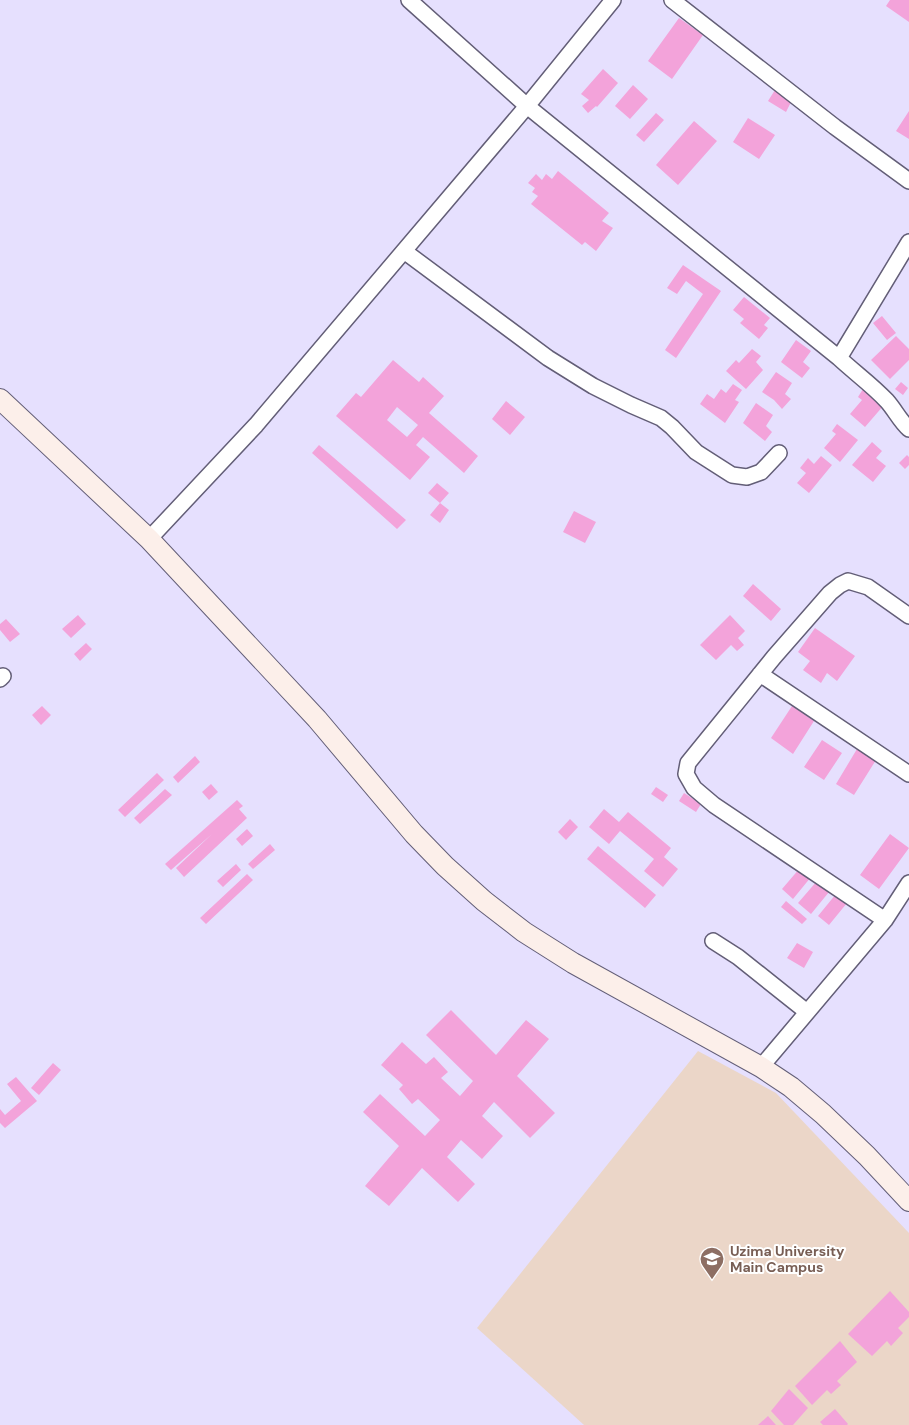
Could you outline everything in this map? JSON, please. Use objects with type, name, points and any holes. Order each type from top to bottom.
[{"type":"main road","points":[[0,399],[149,539],[317,719],[414,834],[445,866],[484,901],[524,932],[573,963],[761,1067],[791,1087],[823,1114],[867,1156],[909,1201]]},
{"type":"street","points":[[410,0],[527,106],[839,358],[893,407],[898,418],[909,429]]},
{"type":"street","points":[[149,539],[256,425],[527,106],[613,0]]},
{"type":"street","points":[[672,0],[835,127],[909,180]]},
{"type":"street","points":[[839,358],[909,242]]},
{"type":"street","points":[[404,251],[548,358],[594,386],[632,406],[661,418],[696,452],[732,475],[747,477],[762,472],[779,453]]},
{"type":"street","points":[[885,920],[714,805],[694,788],[686,774],[688,763],[760,674],[830,593],[840,585],[848,581],[868,587],[909,616]]},
{"type":"street","points":[[760,674],[909,774]]},
{"type":"street","points":[[761,1067],[885,920],[904,902],[909,883]]},
{"type":"street","points":[[713,941],[745,962],[807,1012]]},
{"type":"shaded area","name":"Uzima University Main Campus","points":[[698,1051],[776,1093],[909,1233],[909,1425],[584,1425],[477,1328]]},
{"type":"building","points":[[890,0],[909,0],[909,22],[886,6]]},
{"type":"building","points":[[679,18],[703,35],[672,79],[648,61]]},
{"type":"building","points":[[603,69],[618,83],[597,107],[588,113],[582,106],[589,100],[581,94]]},
{"type":"building","points":[[633,85],[648,99],[630,119],[615,106]]},
{"type":"building","points":[[775,90],[792,100],[786,112],[768,101]]},
{"type":"building","points":[[909,111],[909,139],[896,131]]},
{"type":"building","points":[[656,113],[664,120],[644,142],[636,135]]},
{"type":"building","points":[[748,118],[775,135],[759,159],[733,142]]},
{"type":"building","points":[[694,121],[717,141],[678,185],[656,165]]},
{"type":"building","points":[[558,171],[609,213],[602,221],[613,228],[596,251],[585,242],[582,245],[531,204],[538,196],[532,192],[535,188],[528,183],[536,174],[542,180],[546,174],[552,179]]},
{"type":"building","points":[[683,265],[721,291],[676,358],[665,350],[703,294],[686,281],[677,294],[667,288]]},
{"type":"building","points":[[744,297],[770,318],[764,325],[768,328],[759,339],[740,323],[744,319],[733,310]]},
{"type":"building","points":[[882,316],[896,333],[887,340],[873,323]]},
{"type":"building","points":[[896,336],[909,349],[909,360],[890,379],[871,360]]},
{"type":"building","points":[[796,340],[811,351],[803,362],[810,368],[802,378],[781,362]]},
{"type":"building","points":[[752,349],[761,356],[756,362],[763,370],[746,389],[726,371],[736,360],[739,363]]},
{"type":"building","points":[[393,360],[419,382],[423,377],[444,396],[429,413],[478,456],[464,473],[423,437],[416,445],[430,457],[410,480],[336,416],[356,393],[361,397]],"holes":[[[397,407],[418,425],[407,437],[387,420]]]},
{"type":"building","points":[[776,372],[792,383],[785,394],[791,399],[782,409],[774,400],[762,392]]},
{"type":"building","points":[[901,382],[908,388],[903,395],[895,389]]},
{"type":"building","points":[[733,384],[742,390],[735,400],[739,402],[725,423],[700,404],[707,394],[714,399],[721,389],[726,393]]},
{"type":"building","points":[[863,389],[884,405],[865,427],[850,414],[862,400],[858,397]]},
{"type":"building","points":[[506,401],[525,417],[510,435],[492,419]]},
{"type":"building","points":[[756,403],[773,415],[766,426],[772,432],[765,441],[743,423]]},
{"type":"building","points":[[837,424],[858,440],[840,462],[824,448],[836,434],[832,431]]},
{"type":"building","points":[[872,442],[882,451],[876,458],[886,466],[873,482],[852,465]]},
{"type":"building","points":[[319,445],[406,520],[397,529],[312,453]]},
{"type":"building","points":[[907,455],[909,457],[909,465],[905,469],[899,463]]},
{"type":"building","points":[[821,456],[832,465],[809,493],[797,483],[806,473],[800,468],[808,458],[814,464]]},
{"type":"building","points":[[437,483],[449,493],[440,503],[428,493]]},
{"type":"building","points":[[440,503],[449,510],[440,523],[430,515]]},
{"type":"building","points":[[574,511],[596,522],[585,543],[563,532]]},
{"type":"building","points":[[753,584],[781,609],[771,621],[743,596]]},
{"type":"building","points":[[78,615],[86,624],[71,638],[62,629]]},
{"type":"building","points":[[730,615],[745,631],[738,638],[744,645],[737,651],[731,645],[716,660],[700,645]]},
{"type":"building","points":[[6,619],[20,634],[10,642],[0,630],[0,624]]},
{"type":"building","points":[[815,628],[855,656],[837,681],[827,673],[821,683],[803,670],[810,661],[798,652]]},
{"type":"building","points":[[86,643],[92,649],[80,661],[74,654]]},
{"type":"building","points":[[42,706],[51,715],[41,725],[32,715]]},
{"type":"building","points":[[792,706],[814,721],[793,754],[771,738]]},
{"type":"building","points":[[822,740],[842,753],[824,780],[804,767]]},
{"type":"building","points":[[857,749],[876,760],[854,795],[836,784]]},
{"type":"building","points":[[195,756],[200,762],[178,783],[173,777]]},
{"type":"building","points":[[157,773],[164,780],[125,817],[118,810]]},
{"type":"building","points":[[211,784],[218,792],[209,800],[202,792]]},
{"type":"building","points":[[656,787],[668,795],[663,802],[651,794]]},
{"type":"building","points":[[165,789],[172,795],[140,824],[134,818]]},
{"type":"building","points":[[684,793],[701,804],[696,812],[679,801]]},
{"type":"building","points":[[237,800],[243,806],[239,809],[247,818],[184,877],[176,868],[212,834],[171,870],[165,864]]},
{"type":"building","points":[[604,809],[619,822],[628,812],[671,848],[664,857],[678,869],[663,887],[644,871],[654,859],[620,831],[609,844],[589,827]]},
{"type":"building","points":[[570,819],[578,827],[566,840],[558,832]]},
{"type":"building","points":[[247,829],[253,836],[242,846],[236,839]]},
{"type":"building","points":[[890,834],[909,848],[879,889],[860,875]]},
{"type":"building","points":[[270,844],[275,850],[253,869],[248,864]]},
{"type":"building","points":[[598,846],[656,895],[645,908],[587,859]]},
{"type":"building","points":[[236,864],[241,870],[223,887],[217,881]]},
{"type":"building","points":[[800,868],[811,877],[793,899],[782,889]]},
{"type":"building","points":[[247,874],[253,880],[206,924],[200,918]]},
{"type":"building","points":[[817,881],[829,892],[811,914],[798,903]]},
{"type":"building","points":[[836,894],[847,903],[829,925],[818,916]]},
{"type":"building","points":[[786,901],[807,919],[802,924],[781,907]]},
{"type":"building","points":[[797,943],[813,952],[804,968],[787,958]]},
{"type":"building","points":[[451,1010],[496,1055],[526,1020],[549,1039],[517,1076],[555,1113],[530,1138],[494,1102],[482,1116],[503,1136],[482,1159],[461,1140],[447,1157],[475,1184],[458,1202],[422,1168],[389,1206],[365,1186],[399,1146],[363,1112],[380,1094],[425,1136],[440,1120],[418,1099],[412,1104],[399,1089],[403,1085],[381,1065],[402,1042],[426,1064],[434,1057],[448,1072],[441,1078],[460,1096],[473,1081],[426,1035]]},
{"type":"building","points":[[53,1063],[61,1070],[39,1095],[31,1088]]},
{"type":"building","points":[[16,1077],[37,1101],[5,1128],[0,1123],[0,1109],[5,1115],[21,1101],[7,1084]]},
{"type":"building","points":[[890,1291],[909,1312],[909,1317],[898,1328],[903,1333],[891,1346],[887,1341],[872,1356],[848,1334]]},
{"type":"building","points":[[840,1341],[857,1362],[837,1381],[841,1385],[831,1394],[827,1390],[812,1405],[795,1386]]},
{"type":"building","points":[[789,1389],[808,1408],[793,1425],[784,1425],[771,1411]]},
{"type":"building","points":[[835,1409],[848,1424],[823,1425],[820,1422]]},
{"type":"building","points":[[768,1416],[776,1425],[758,1425]]},
{"type":"place","name":"Uzima University Main Campus","points":[[712,1280]]}]
